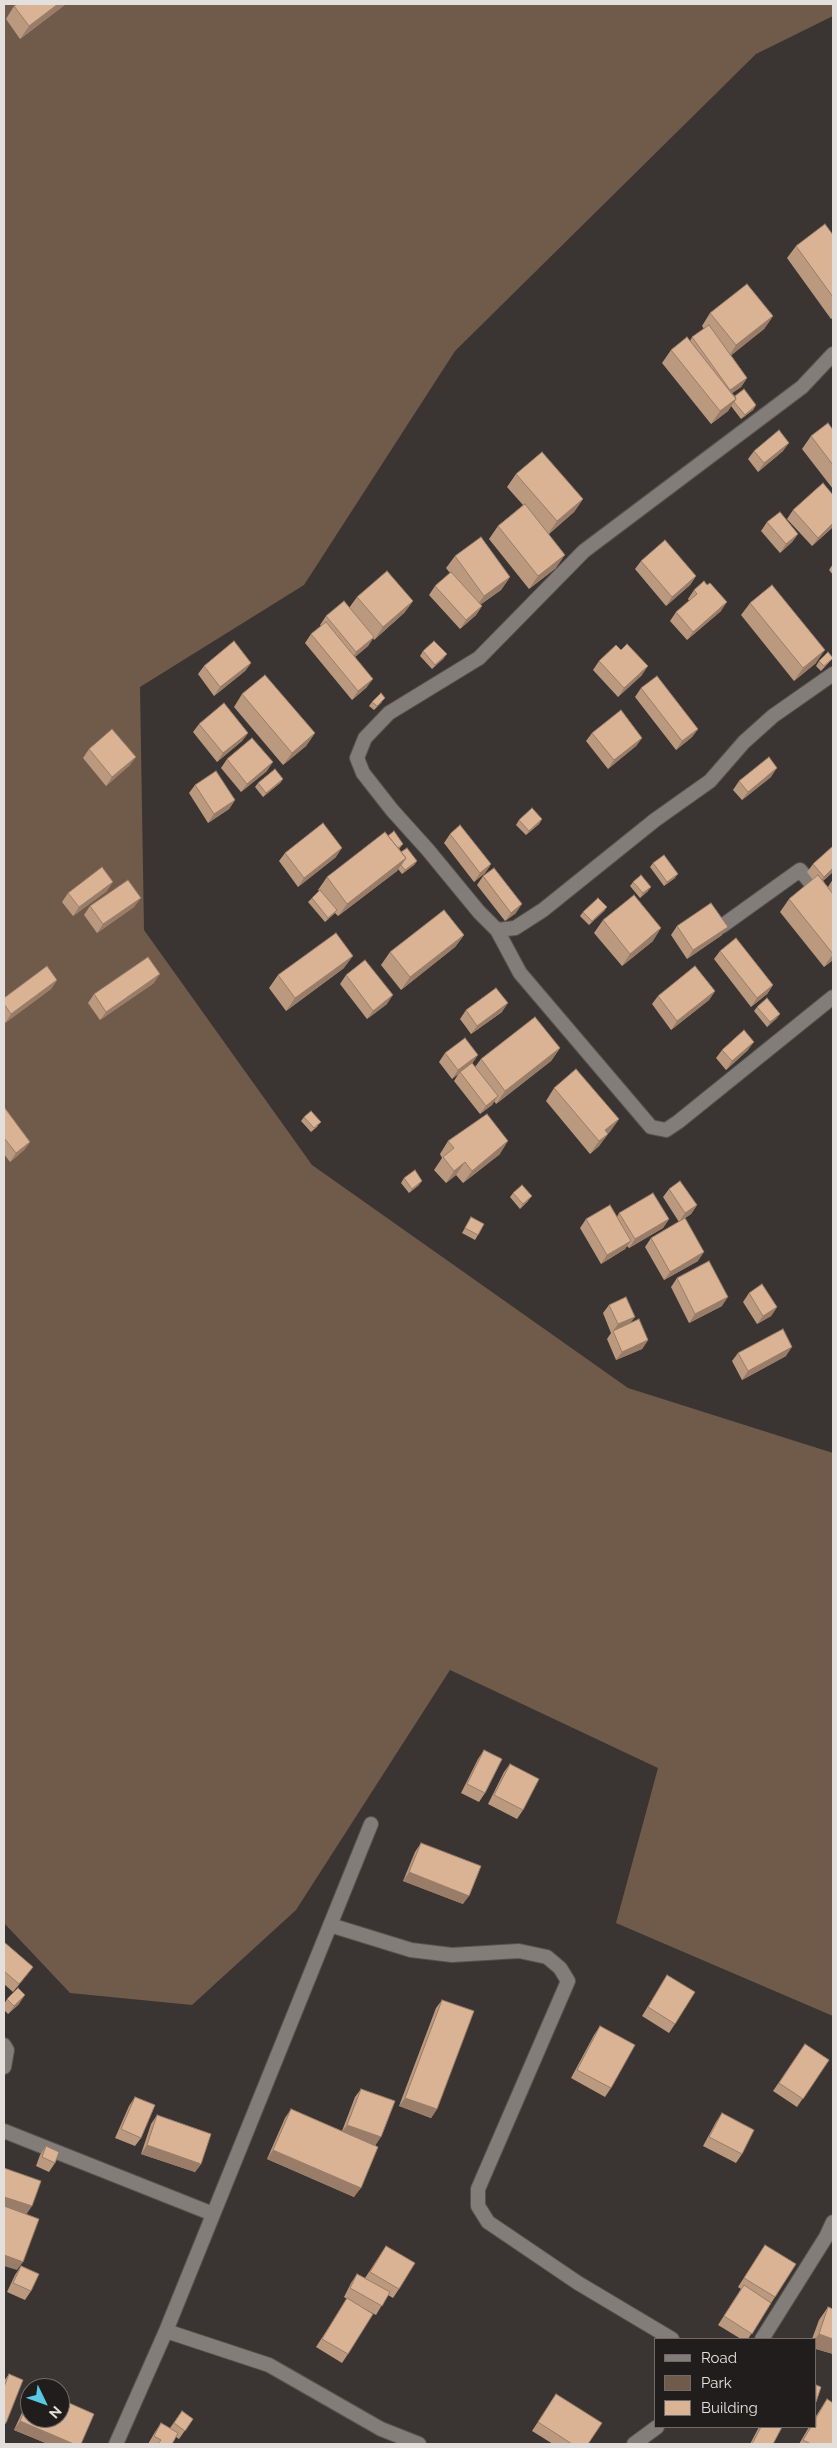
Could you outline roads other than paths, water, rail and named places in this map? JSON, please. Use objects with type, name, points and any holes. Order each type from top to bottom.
[{"type":"street","points":[[833,354],[802,388],[584,551],[479,658],[389,713],[365,738],[357,758],[363,773],[392,810],[498,930],[520,973],[650,1127],[666,1130],[678,1122],[833,997]]},
{"type":"street","points":[[498,930],[515,928],[543,910],[648,826],[710,781],[744,742],[773,716],[833,674]]},
{"type":"street","points":[[722,926],[800,870],[833,910]]},
{"type":"street","points":[[116,2444],[166,2331],[371,1824]]},
{"type":"street","points":[[330,1925],[411,1950],[452,1954],[519,1951],[547,1957],[560,1968],[568,1981],[478,2189],[478,2206],[488,2222],[578,2284],[670,2338]]},
{"type":"street","points":[[4,2046],[7,2050],[4,2067]]},
{"type":"street","points":[[4,2131],[213,2214]]},
{"type":"street","points":[[763,2338],[826,2237],[833,2222]]},
{"type":"street","points":[[166,2331],[269,2366],[381,2429],[419,2444]]},
{"type":"street","points":[[634,2444],[656,2428]]}]
